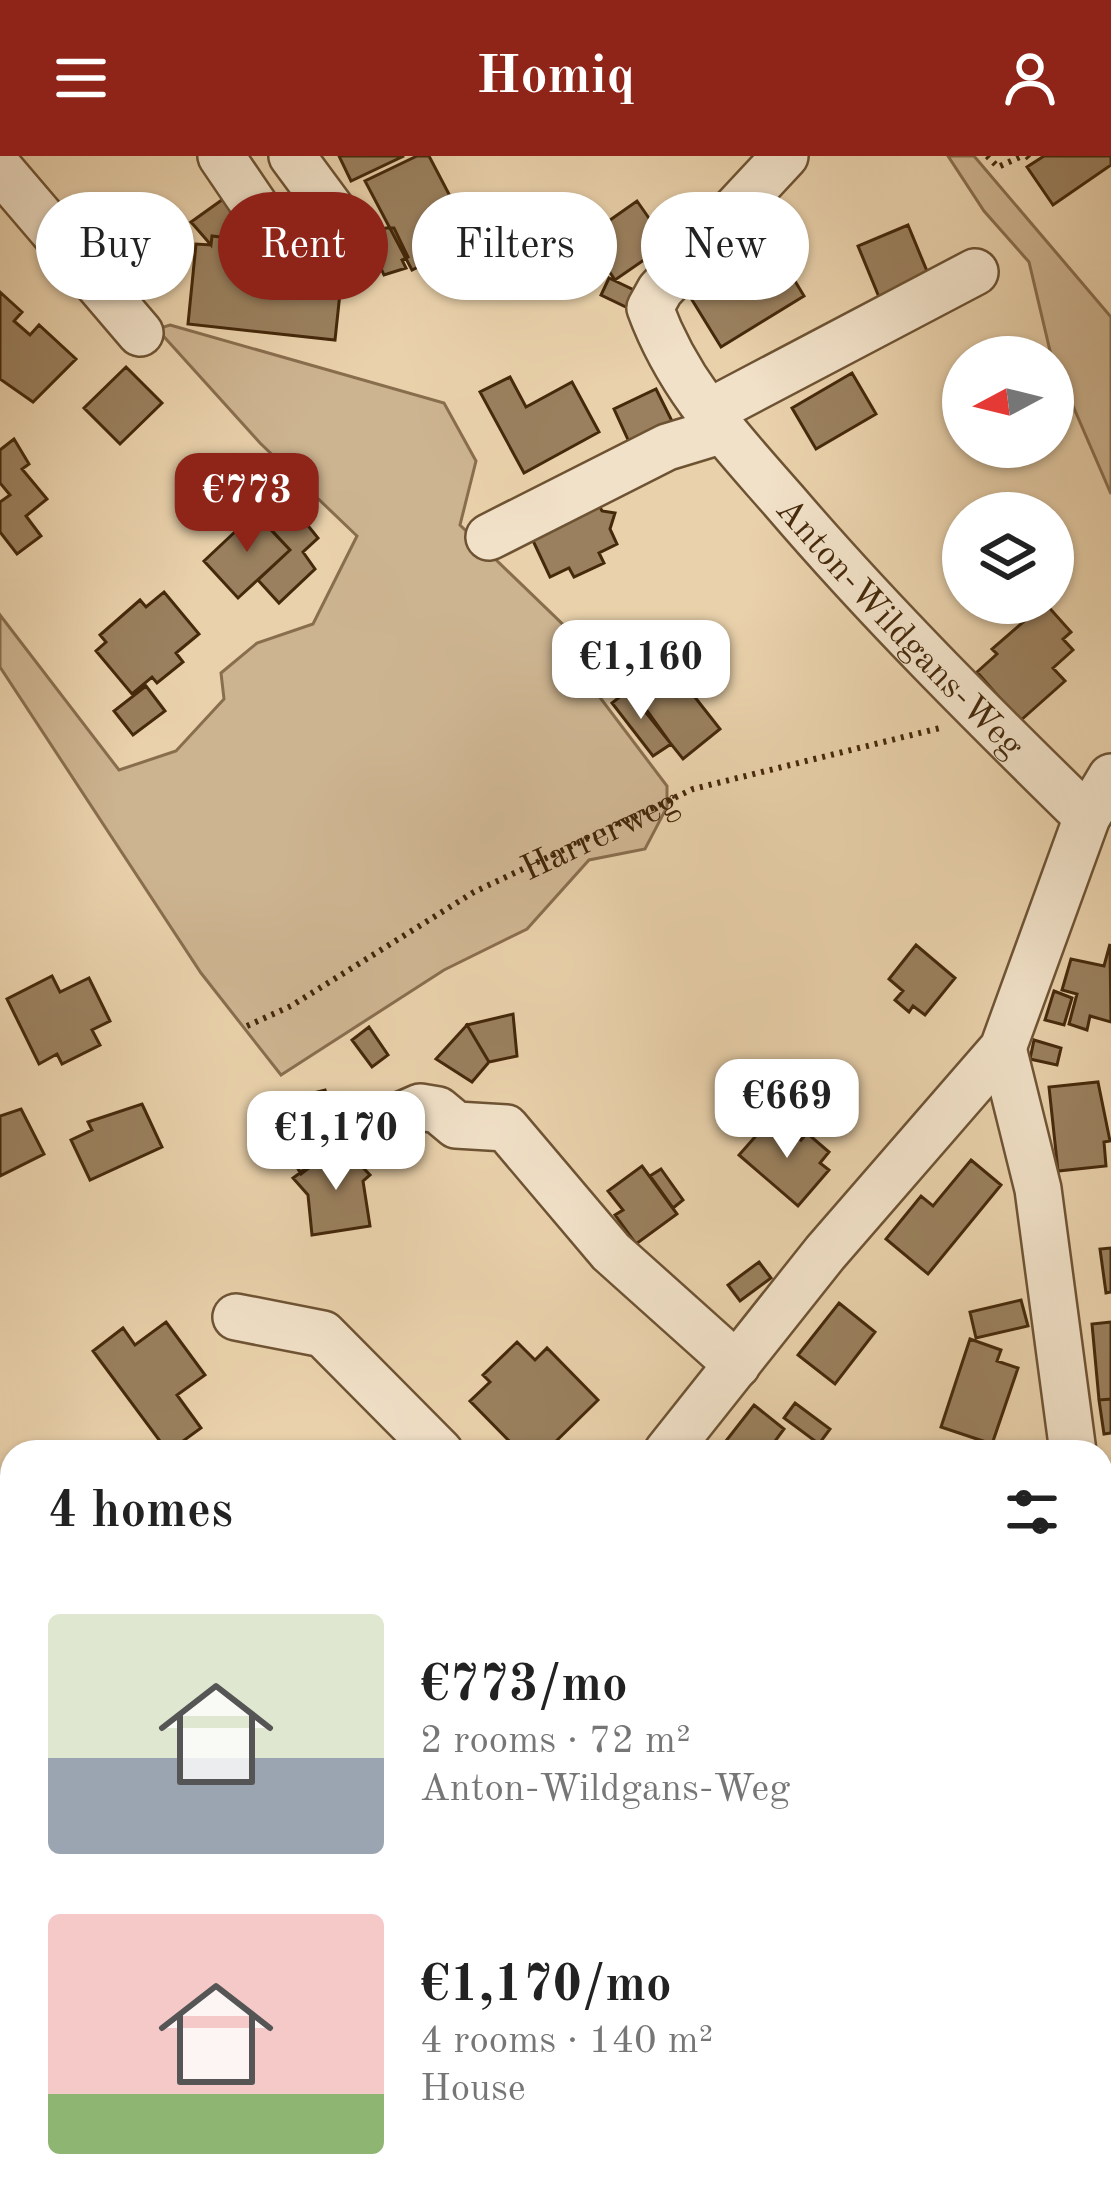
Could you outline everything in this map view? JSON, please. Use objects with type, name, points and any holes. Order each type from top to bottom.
[{"type":"street","points":[[221,156],[245,192]]},
{"type":"street","points":[[292,156],[319,192]]},
{"type":"street","name":"Anton-Wildgans-Weg","points":[[785,156],[659,290],[650,308],[669,360],[715,422],[965,719],[1087,817]]},
{"type":"street","points":[[0,169],[140,333]]},
{"type":"street","points":[[488,537],[715,422],[975,272]]},
{"type":"street","points":[[677,1440],[825,1253],[1003,1048],[1087,817],[1111,777]]},
{"type":"street","points":[[1003,1048],[1038,1189],[1085,1440]]},
{"type":"street","points":[[388,1120],[421,1107],[438,1110],[456,1125],[506,1127],[611,1252],[737,1365]]},
{"type":"street","points":[[236,1317],[323,1334],[428,1440]]},
{"type":"path","points":[[987,156],[998,166],[1027,158]]},
{"type":"path","name":"Harrerweg","points":[[247,1026],[291,1006],[474,892],[694,789],[965,719]]},
{"type":"shaded area","points":[[948,156],[974,156],[1111,317],[1111,494],[1074,408],[1074,336],[1047,336],[1029,262],[984,211]]},
{"type":"shaded area","points":[[170,325],[444,403],[476,461],[460,525],[608,668],[589,683],[667,786],[667,807],[645,849],[589,860],[527,929],[444,970],[281,1075],[201,973],[0,667],[0,615],[119,770],[176,751],[224,699],[221,673],[257,643],[313,624],[357,536],[260,443],[157,329]]},
{"type":"building","points":[[339,156],[404,156],[351,181]]},
{"type":"building","points":[[417,156],[429,156],[448,192],[412,192],[412,270],[388,225],[388,192],[371,192],[365,181]]},
{"type":"building","points":[[1044,156],[1111,156],[1111,165],[1053,205],[1027,167]]},
{"type":"building","points":[[637,201],[641,207],[641,262],[617,279],[617,215]]},
{"type":"building","points":[[218,203],[218,237],[212,236],[211,245],[194,225],[194,220]]},
{"type":"building","points":[[908,225],[929,276],[879,297],[858,246]]},
{"type":"building","points":[[388,228],[394,228],[408,257],[402,260],[406,268],[388,274]]},
{"type":"building","points":[[212,236],[218,237],[218,300],[339,300],[335,340],[188,324],[196,244],[211,245]]},
{"type":"building","points":[[617,282],[636,291],[628,308],[611,300],[617,300]]},
{"type":"building","points":[[0,292],[22,312],[14,321],[30,335],[39,325],[76,359],[33,402],[0,379]]},
{"type":"building","points":[[692,300],[797,300],[721,347]]},
{"type":"building","points":[[126,367],[162,403],[120,444],[84,408]]},
{"type":"building","points":[[852,373],[876,414],[816,449],[792,408]]},
{"type":"building","points":[[510,377],[526,407],[572,382],[599,432],[524,473],[480,392]]},
{"type":"building","points":[[656,389],[673,423],[630,444],[614,409]]},
{"type":"building","points":[[14,439],[29,464],[22,469],[47,499],[26,516],[41,536],[17,554],[0,532],[0,502],[10,495],[0,483],[0,450]]},
{"type":"building","points":[[594,495],[602,511],[615,513],[610,529],[617,544],[599,553],[604,563],[574,577],[569,568],[550,577],[527,528]]},
{"type":"building","points":[[289,502],[318,538],[303,552],[315,569],[279,603],[258,580],[290,550],[264,522]]},
{"type":"building","points":[[255,513],[290,550],[238,598],[204,561]]},
{"type":"building","points":[[164,592],[199,634],[176,653],[183,662],[157,683],[152,677],[132,694],[96,651],[106,642],[100,635],[140,600],[146,607]]},
{"type":"building","points":[[1021,624],[1064,624],[1071,632],[1063,639],[1073,650],[1053,668],[1065,681],[1020,721],[977,672],[997,654],[992,649]]},
{"type":"building","points":[[668,663],[720,729],[683,759],[631,694]]},
{"type":"building","points":[[146,686],[165,711],[133,735],[114,711]]},
{"type":"building","points":[[631,688],[671,744],[653,756],[612,703]]},
{"type":"building","points":[[1110,944],[1111,1022],[1090,1016],[1087,1030],[1069,1024],[1077,994],[1062,990],[1071,959],[1104,966]]},
{"type":"building","points":[[916,945],[955,978],[925,1015],[913,1006],[909,1012],[895,1000],[903,991],[889,979]]},
{"type":"building","points":[[52,976],[60,992],[89,978],[110,1021],[92,1030],[100,1045],[62,1064],[57,1054],[39,1064],[7,999]]},
{"type":"building","points":[[1054,991],[1072,998],[1064,1025],[1045,1020]]},
{"type":"building","points":[[513,1014],[517,1056],[489,1062],[467,1025]]},
{"type":"building","points":[[467,1025],[489,1062],[472,1082],[436,1059]]},
{"type":"building","points":[[369,1027],[388,1055],[372,1067],[352,1040]]},
{"type":"building","points":[[1034,1040],[1061,1048],[1057,1065],[1030,1059]]},
{"type":"building","points":[[1098,1082],[1110,1141],[1104,1142],[1106,1166],[1058,1171],[1049,1087]]},
{"type":"building","points":[[325,1090],[340,1144],[301,1174],[284,1145],[274,1103]]},
{"type":"building","points":[[142,1104],[162,1147],[90,1180],[71,1140],[92,1130],[88,1122]]},
{"type":"building","points":[[21,1109],[44,1154],[0,1176],[0,1116]]},
{"type":"building","points":[[769,1121],[788,1138],[793,1133],[801,1140],[807,1133],[829,1152],[820,1163],[829,1170],[798,1206],[739,1155]]},
{"type":"building","points":[[340,1144],[370,1175],[363,1181],[370,1226],[312,1235],[308,1195],[293,1178]]},
{"type":"building","points":[[971,1160],[1001,1185],[928,1274],[886,1239],[921,1196],[933,1206]]},
{"type":"building","points":[[642,1166],[677,1214],[636,1244],[615,1215],[623,1210],[608,1191]]},
{"type":"building","points":[[661,1169],[683,1200],[673,1208],[650,1176]]},
{"type":"building","points":[[1111,1248],[1111,1292],[1106,1293],[1100,1249]]},
{"type":"building","points":[[759,1262],[771,1278],[740,1301],[728,1285]]},
{"type":"building","points":[[1021,1300],[1028,1326],[976,1338],[970,1312]]},
{"type":"building","points":[[839,1303],[875,1332],[835,1384],[798,1355]]},
{"type":"building","points":[[166,1322],[205,1375],[177,1395],[201,1428],[184,1440],[159,1440],[93,1351],[123,1328],[135,1345]]},
{"type":"building","points":[[1111,1322],[1111,1399],[1099,1400],[1092,1324]]},
{"type":"building","points":[[970,1339],[1001,1350],[997,1361],[1018,1368],[993,1440],[941,1427]]},
{"type":"building","points":[[517,1342],[535,1360],[547,1348],[598,1400],[557,1440],[508,1440],[470,1401],[490,1382],[483,1375]]},
{"type":"building","points":[[1111,1399],[1111,1433],[1104,1434],[1099,1400]]},
{"type":"building","points":[[795,1403],[830,1429],[822,1440],[814,1440],[784,1418]]},
{"type":"building","points":[[754,1405],[784,1429],[776,1440],[727,1440]]}]
